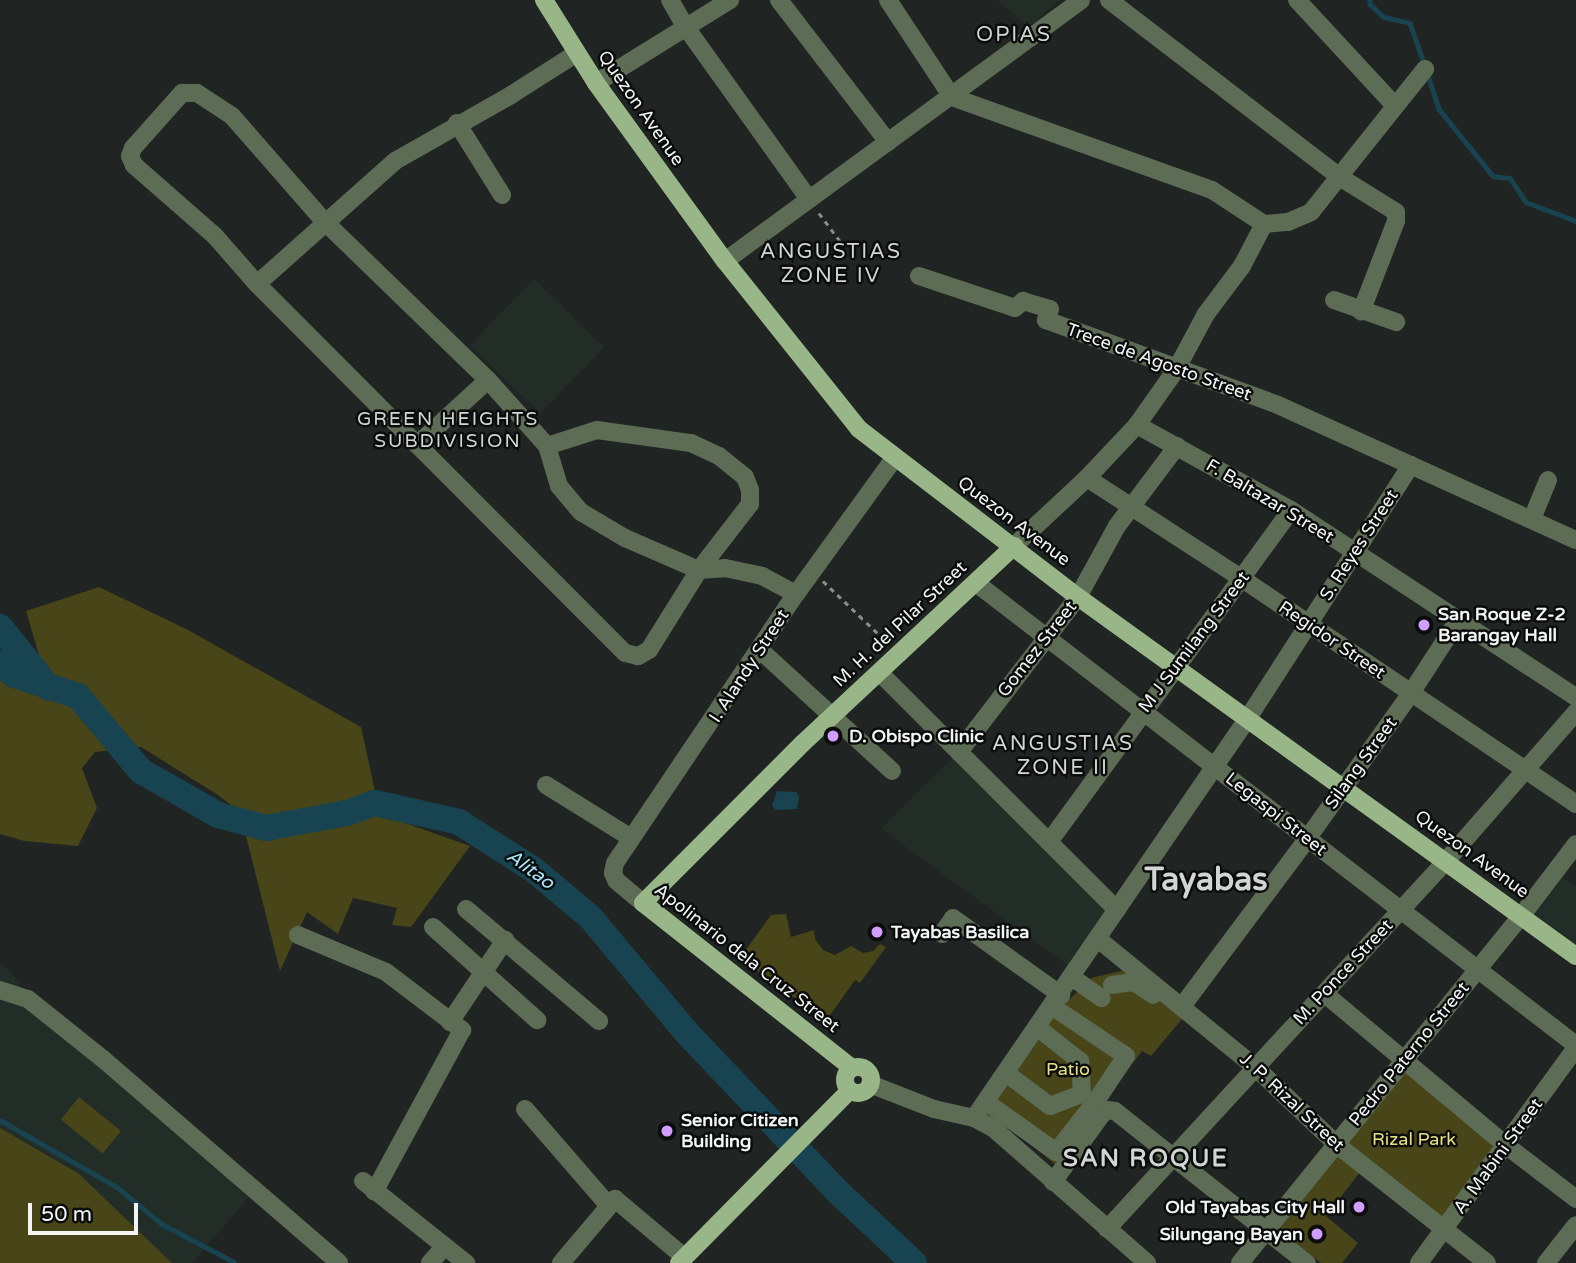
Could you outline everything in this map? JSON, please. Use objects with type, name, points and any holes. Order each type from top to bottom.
[{"type":"main road","name":"Quezon Avenue","points":[[544,0],[596,83],[724,261],[840,409],[895,457],[1078,597],[1576,956]]},
{"type":"main road","name":"M. H. del Pilar Street","points":[[643,903],[832,716],[1014,546]]},
{"type":"main road","name":"Apolinario dela Cruz Street","points":[[643,903],[852,1068]]},
{"type":"main road","points":[[852,1068],[864,1068],[869,1072],[870,1084],[862,1093],[850,1090],[844,1078],[852,1068]]},
{"type":"main road","points":[[681,1260],[850,1090]]},
{"type":"street","points":[[670,0],[685,26],[809,199]]},
{"type":"street","points":[[596,83],[730,0]]},
{"type":"street","points":[[779,0],[888,142]]},
{"type":"street","points":[[888,0],[952,97],[1212,190],[1264,224],[1288,222],[1311,212],[1425,69]]},
{"type":"street","points":[[724,261],[952,97],[1081,0]]},
{"type":"street","points":[[1109,0],[1338,176],[1396,212],[1396,221],[1361,312]]},
{"type":"street","points":[[1297,0],[1395,106]]},
{"type":"street","points":[[257,284],[324,221],[395,161],[457,123],[511,95],[577,53]]},
{"type":"street","points":[[547,446],[597,430],[691,443],[719,456],[745,477],[750,490],[750,504],[699,570],[649,650],[638,656],[625,653],[257,284],[215,236],[134,164],[130,156],[133,148],[182,93],[197,93],[232,116],[324,221],[488,380],[547,446],[559,486],[581,512],[625,538],[699,570],[725,568],[762,576],[796,594]]},
{"type":"street","points":[[457,123],[502,195]]},
{"type":"street","name":"M. H. del Pilar Street","points":[[1014,546],[1087,478],[1137,425],[1177,368],[1206,314],[1242,266],[1264,224]]},
{"type":"street","name":"Trece de Agosto Street","points":[[919,276],[1014,308],[1023,301],[1050,309],[1046,320],[1278,405],[1576,540]]},
{"type":"street","points":[[1334,300],[1361,312],[1396,322]]},
{"type":"street","points":[[417,445],[488,380]]},
{"type":"street","name":"F. Baltazar Street","points":[[1137,425],[1291,510],[1576,697]]},
{"type":"street","name":"Gomez Street","points":[[959,752],[1078,597],[1090,569],[1131,506],[1177,446]]},
{"type":"street","name":"I. Alandy Street","points":[[616,880],[613,873],[615,863],[631,838],[796,594],[895,457]]},
{"type":"street","name":"S. Reyes Street","points":[[974,1118],[1063,992],[1248,718],[1411,465]]},
{"type":"street","name":"Regidor Street","points":[[1087,478],[1241,578],[1576,804]]},
{"type":"street","points":[[1532,519],[1548,480]]},
{"type":"street","name":"M J Sumilang Street","points":[[1049,842],[1291,510]]},
{"type":"street","name":"Legaspi Street","points":[[976,583],[1576,1047]]},
{"type":"street","name":"Silang Street","points":[[1182,1009],[1411,693],[1459,619]]},
{"type":"street","points":[[760,650],[892,771]]},
{"type":"street","points":[[880,673],[1117,910]]},
{"type":"street","name":"M. Ponce Street","points":[[1107,1229],[1446,861],[1576,712]]},
{"type":"street","points":[[546,785],[631,838]]},
{"type":"street","name":"Pedro Paterno Street","points":[[1240,1263],[1478,970],[1576,844]]},
{"type":"street","name":"Apolinario dela Cruz Street","points":[[616,880],[643,903]]},
{"type":"street","points":[[466,909],[599,1021]]},
{"type":"street","points":[[942,934],[953,918],[1063,992],[1126,1056],[1053,1182]]},
{"type":"street","points":[[433,927],[537,1020]]},
{"type":"street","points":[[298,935],[386,972],[462,1030],[368,1186],[466,1263]]},
{"type":"street","name":"J. P. Rizal Street","points":[[1098,939],[1255,1067],[1336,1144],[1443,1231],[1487,1263]]},
{"type":"street","points":[[450,1022],[505,940]]},
{"type":"street","points":[[1063,992],[1107,992],[1134,982],[1182,1009]]},
{"type":"street","points":[[0,990],[28,999],[103,1059],[340,1263]]},
{"type":"street","points":[[1325,994],[1507,1146],[1576,1199]]},
{"type":"street","points":[[1038,1028],[1080,1061],[1097,1105]]},
{"type":"street","name":"A. Mabini Street","points":[[1419,1263],[1507,1146],[1576,1047]]},
{"type":"street","points":[[1006,1073],[1050,1106],[1097,1105],[1115,1111],[1307,1263]]},
{"type":"street","points":[[870,1084],[934,1108],[974,1118],[993,1128],[1147,1263]]},
{"type":"street","points":[[986,1102],[1056,1152],[1097,1105]]},
{"type":"street","points":[[525,1108],[609,1206]]},
{"type":"street","points":[[561,1263],[615,1199],[681,1260]]},
{"type":"street","points":[[1546,1263],[1576,1225]]},
{"type":"street","points":[[430,1263],[444,1247]]},
{"type":"path","points":[[809,199],[844,246]]},
{"type":"path","points":[[813,572],[899,653]]},
{"type":"shaded area","points":[[997,0],[1060,0],[1028,27]]},
{"type":"shaded area","points":[[534,279],[604,347],[541,413],[470,345]]},
{"type":"shaded area","points":[[959,752],[1117,910],[1077,972],[881,829]]},
{"type":"shaded area","points":[[1560,876],[1576,887],[1576,948],[1532,914]]},
{"type":"shaded area","points":[[0,962],[12,973],[28,999],[249,1197],[192,1263],[0,1263]]},
{"type":"green space","points":[[99,587],[188,630],[361,727],[380,814],[470,846],[411,927],[392,925],[397,908],[353,898],[338,934],[307,912],[280,971],[240,812],[218,795],[141,747],[95,752],[82,768],[97,808],[78,846],[24,841],[0,834],[0,680],[49,689],[26,611]]},
{"type":"green space","points":[[786,914],[791,937],[814,930],[815,939],[823,950],[835,955],[851,946],[863,953],[873,951],[880,944],[886,947],[860,983],[855,980],[826,1021],[740,958],[771,915]]},
{"type":"green space","name":"Patio","points":[[1125,970],[1187,1013],[1151,1056],[1142,1051],[1056,1165],[983,1106],[1061,995],[1069,1000],[1091,978]]},
{"type":"green space","name":"Rizal Park","points":[[1404,1061],[1507,1146],[1443,1231],[1364,1167],[1326,1216],[1358,1243],[1342,1263],[1321,1263],[1275,1226]]},
{"type":"green space","points":[[79,1097],[121,1131],[103,1154],[61,1120]]},
{"type":"green space","points":[[0,1128],[79,1174],[172,1263],[0,1263]]},
{"type":"water","points":[[777,791],[796,792],[799,797],[797,809],[776,810],[772,806]]},
{"type":"waterway","points":[[1370,0],[1370,4],[1384,17],[1410,23],[1424,63]]},
{"type":"waterway","points":[[1428,75],[1439,109],[1493,176],[1510,178],[1526,202],[1576,221]]},
{"type":"waterway","name":"Alitao","points":[[0,627],[49,688]]},
{"type":"waterway","name":"Alitao","points":[[0,663],[14,675],[78,696],[141,771],[218,815],[266,828],[347,813],[375,803],[459,822],[534,870],[590,917],[688,1034],[838,1192],[914,1263]]},
{"type":"waterway","points":[[0,1120],[117,1187],[162,1224],[234,1262]]},
{"type":"place","name":"San Roque Z-2 Barangay Hall","points":[[1424,625]]},
{"type":"place","name":"D. Obispo Clinic","points":[[833,736]]},
{"type":"place","name":"Tayabas Basilica","points":[[877,932]]},
{"type":"place","name":"Senior Citizen Building","points":[[667,1131]]},
{"type":"place","name":"Old Tayabas City Hall","points":[[1359,1207]]},
{"type":"place","name":"Silungang Bayan","points":[[1317,1234]]},
{"type":"district","name":"OPIAS","points":[[1014,35]]},
{"type":"district","name":"ANGUSTIAS ZONE IV","points":[[831,264]]},
{"type":"district","name":"GREEN HEIGHTS SUBDIVISION","points":[[448,431]]},
{"type":"district","name":"ANGUSTIAS ZONE II","points":[[1063,756]]},
{"type":"district","name":"Tayabas","points":[[1206,880]]},
{"type":"district","name":"SAN ROQUE","points":[[1146,1159]]}]
